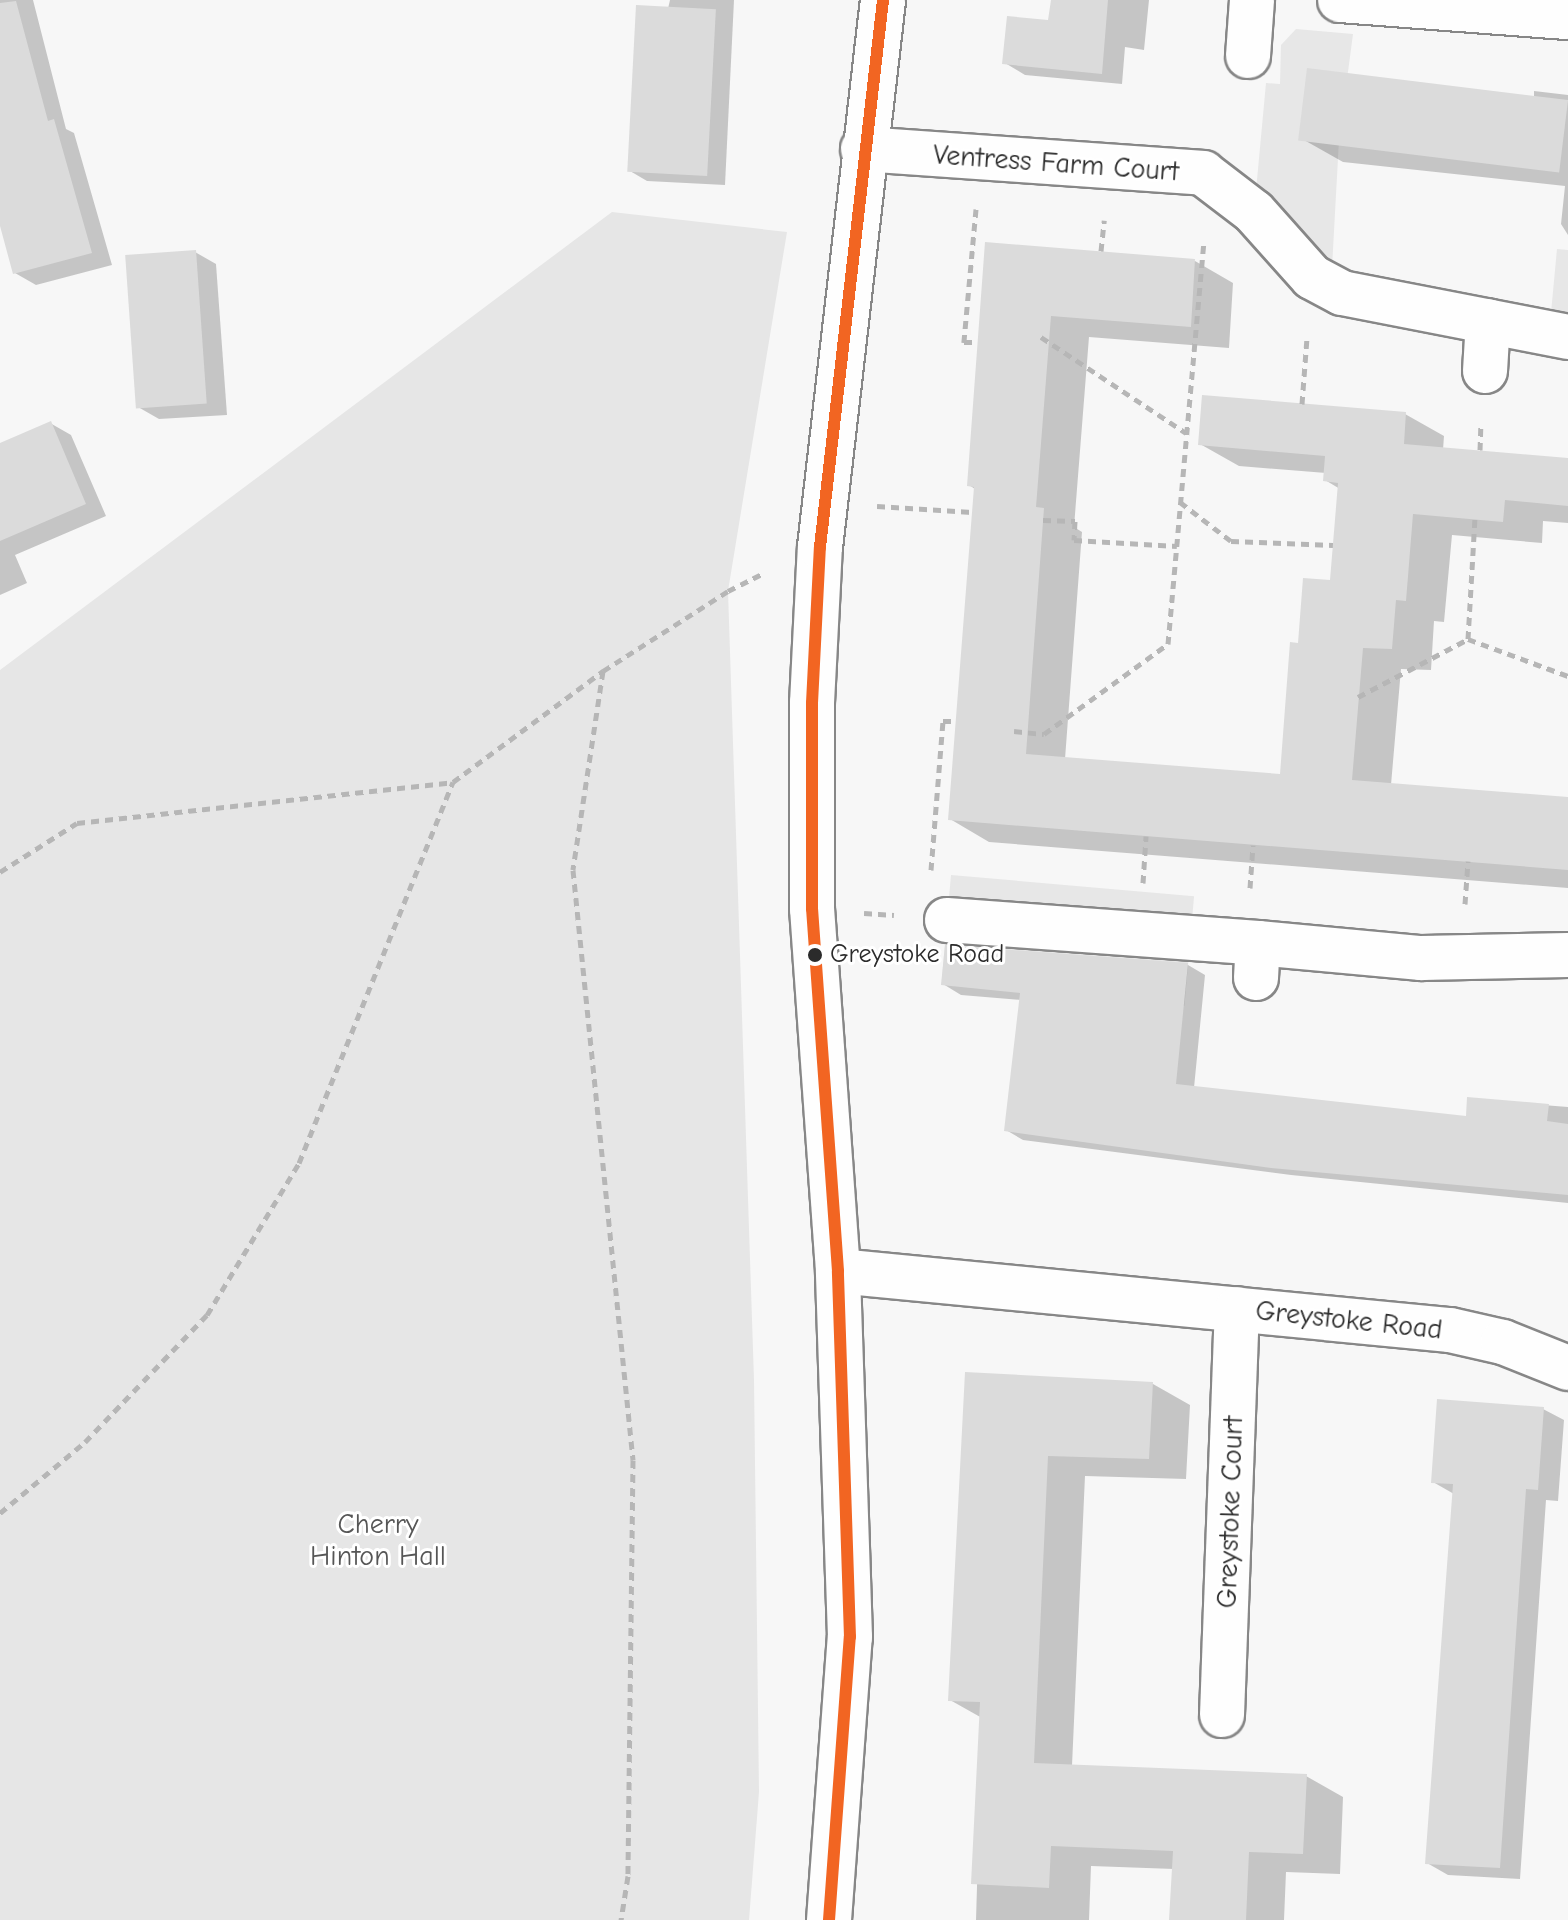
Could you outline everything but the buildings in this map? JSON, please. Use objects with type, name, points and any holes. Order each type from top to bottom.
[{"type":"street","points":[[829,1920],[850,1637],[838,1271],[812,909],[812,703],[820,547],[863,149],[883,0]]},
{"type":"street","points":[[1248,56],[1252,0]]},
{"type":"street","points":[[1340,0],[1568,17]]},
{"type":"street","name":"Ventress Farm Court","points":[[863,149],[1203,173],[1254,212],[1312,277],[1342,293],[1554,335]]},
{"type":"street","points":[[1485,371],[1488,321]]},
{"type":"street","points":[[937,919],[1257,961],[1568,955]]},
{"type":"street","name":"Greystoke Road","points":[[838,1271],[1450,1330],[1503,1342],[1568,1368]]},
{"type":"street","name":"Greystoke Court","points":[[1222,1715],[1237,1309]]},
{"type":"path","points":[[977,342],[964,342],[981,157]]},
{"type":"path","points":[[1014,731],[1044,734],[1168,644],[1210,178]]},
{"type":"path","points":[[1302,404],[1312,277]]},
{"type":"path","points":[[1041,337],[1186,433]]},
{"type":"path","points":[[1180,502],[1231,541],[1333,545]]},
{"type":"path","points":[[825,503],[972,512]]},
{"type":"path","points":[[1468,639],[1475,519]]},
{"type":"path","points":[[1043,520],[1075,521],[1074,540],[1177,546]]},
{"type":"path","points":[[0,872],[77,823],[453,782],[603,671],[728,591],[820,547]]},
{"type":"path","points":[[1358,697],[1468,639],[1568,676]]},
{"type":"path","points":[[603,671],[573,870],[633,1460],[628,1876],[621,1920]]},
{"type":"path","points":[[812,909],[937,919],[943,721],[956,721]]},
{"type":"path","points":[[0,1513],[85,1442],[207,1315],[299,1163],[453,782]]},
{"type":"shaded area","points":[[1296,29],[1353,34],[1339,140],[1331,286],[1254,212],[1266,83],[1280,84],[1281,45]]},
{"type":"shaded area","points":[[1557,249],[1568,250],[1568,350],[1549,334]]},
{"type":"shaded area","points":[[951,875],[1194,896],[1184,1006],[941,985]]},
{"type":"green space","name":"Cherry Hinton Hall","points":[[612,212],[787,232],[728,591],[754,1380],[759,1792],[749,1920],[0,1920],[0,670]]},
{"type":"transit line","points":[[829,1920],[850,1637],[838,1271],[812,909],[812,703],[820,547],[883,0]]},
{"type":"place","name":"Greystoke Road","points":[[815,955]]}]
